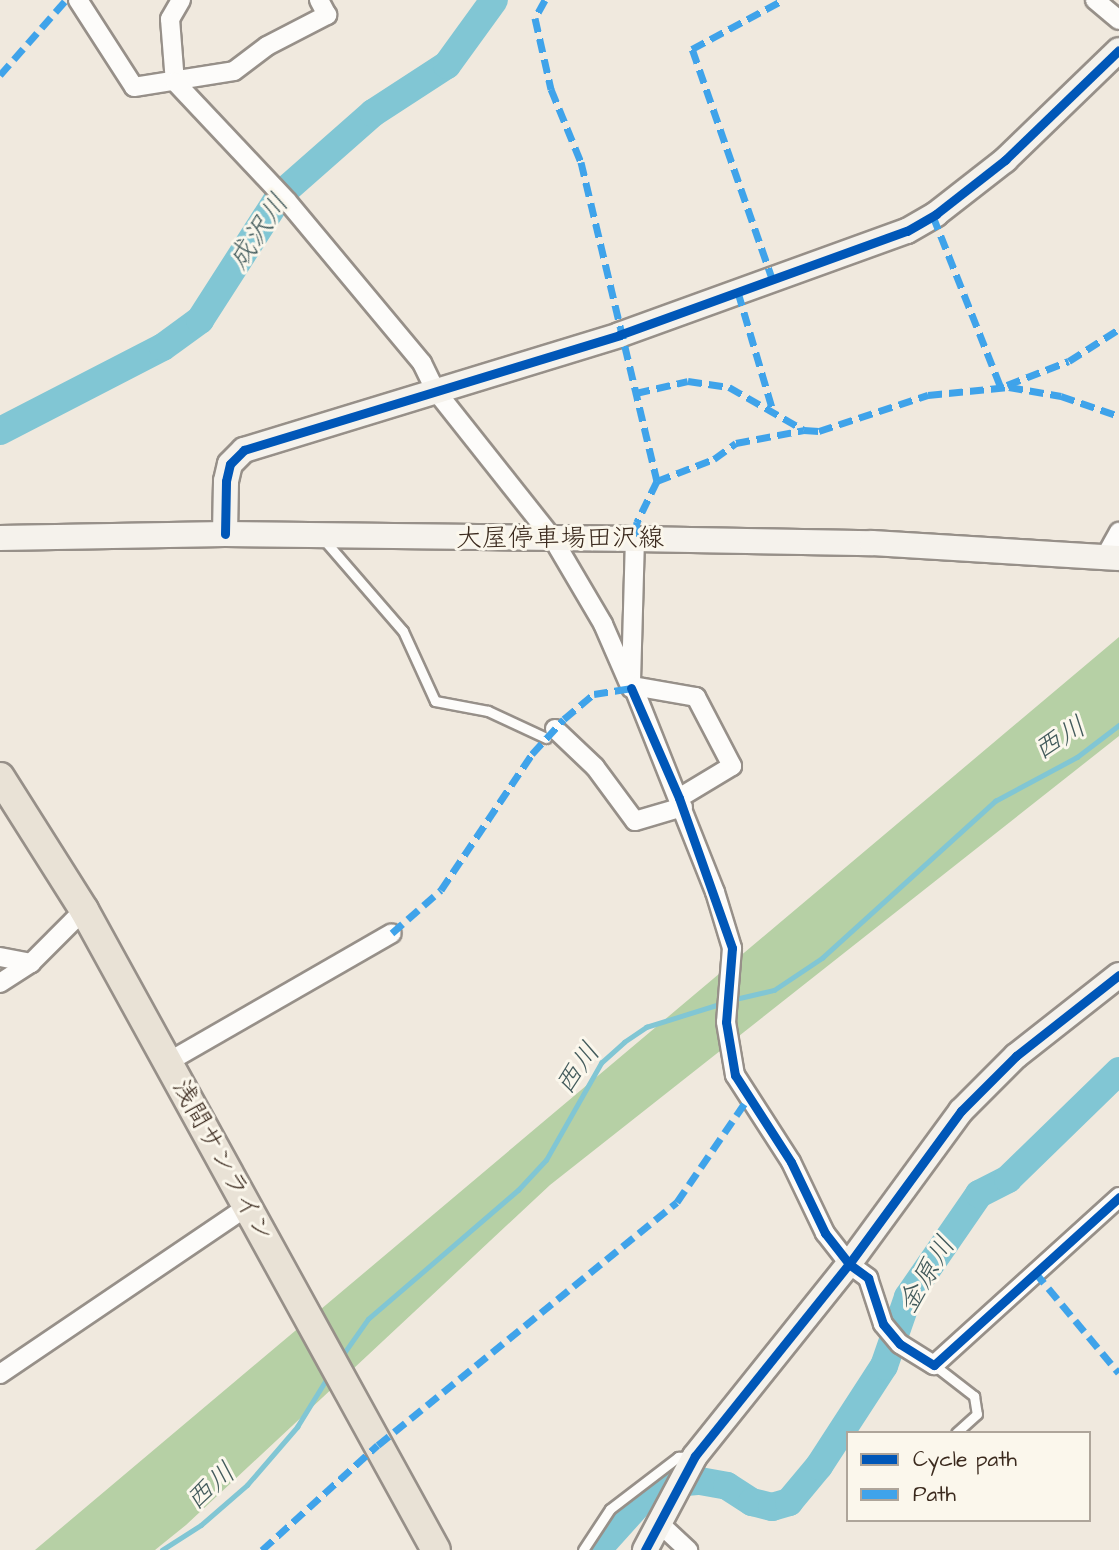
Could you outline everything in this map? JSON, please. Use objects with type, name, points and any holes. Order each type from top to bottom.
[{"type":"main road","name":"浅間サンライン","points":[[0,777],[84,910],[436,1550]]},
{"type":"street","points":[[78,0],[134,87],[234,71],[267,46],[327,15],[320,0]]},
{"type":"street","points":[[181,0],[170,19],[175,82],[268,184],[287,201],[422,363],[435,390],[553,539],[603,624],[681,802],[732,948],[726,1022],[735,1075],[791,1162],[825,1233],[849,1264],[868,1278],[894,1337],[934,1365],[1119,1197]]},
{"type":"street","points":[[1095,0],[1119,20]]},
{"type":"street","points":[[225,534],[226,481],[230,464],[243,450],[619,334],[907,231],[936,214],[1004,160],[1119,50]]},
{"type":"street","points":[[1112,557],[1119,532]]},
{"type":"street","name":"大屋停車場田沢線","points":[[0,538],[225,534],[872,543],[1112,557]]},
{"type":"street","points":[[632,687],[635,539]]},
{"type":"street","points":[[551,733],[595,767],[635,821],[681,802],[732,766],[696,697],[632,687]]},
{"type":"street","points":[[0,983],[31,963],[84,910]]},
{"type":"street","points":[[168,1062],[392,933]]},
{"type":"street","points":[[0,957],[31,963]]},
{"type":"street","points":[[645,1550],[687,1472],[849,1264],[878,1219],[990,1079],[1119,975]]},
{"type":"street","points":[[0,1374],[247,1207]]},
{"type":"street","points":[[659,1523],[688,1550]]},
{"type":"lane","points":[[321,537],[402,631],[435,701],[488,711],[551,733]]},
{"type":"lane","points":[[934,1365],[974,1396],[977,1414],[958,1431]]},
{"type":"lane","points":[[583,1550],[610,1509],[678,1457],[687,1472]]},
{"type":"green space","points":[[1119,637],[1119,736],[550,1185],[186,1525],[155,1550],[35,1550]]},
{"type":"waterway","name":"成沢川","points":[[0,431],[163,347],[200,320],[281,194],[373,113],[447,65],[494,0]]},
{"type":"waterway","name":"西川","points":[[731,1000],[774,990],[822,958],[995,801],[1077,757],[1119,725]]},
{"type":"waterway","name":"西川","points":[[342,1356],[368,1319],[518,1190],[546,1160],[601,1063],[646,1027],[723,1003]]},
{"type":"waterway","name":"金原川","points":[[597,1550],[643,1499],[664,1484],[700,1481],[727,1486],[752,1502],[772,1507],[789,1502],[819,1466],[884,1366],[908,1297],[979,1194],[1008,1179],[1119,1071]]},
{"type":"waterway","name":"西川","points":[[162,1550],[201,1525],[247,1485],[297,1427],[329,1375]]},
{"type":"marked path","points":[[0,75],[66,0]]},
{"type":"marked path","points":[[545,0],[535,18],[551,89],[581,162],[657,481],[637,522],[635,539]]},
{"type":"marked path","points":[[773,281],[692,49],[783,0]]},
{"type":"marked path","points":[[933,216],[1001,388]]},
{"type":"marked path","points":[[738,292],[773,411]]},
{"type":"marked path","points":[[1007,385],[1069,361],[1119,329]]},
{"type":"marked path","points":[[636,393],[688,381],[729,387],[804,430],[819,431],[928,395],[1009,387],[1061,396],[1119,416]]},
{"type":"marked path","points":[[657,481],[714,459],[736,443],[804,430]]},
{"type":"marked path","points":[[392,933],[441,890],[532,754],[564,719],[594,694],[631,688]]},
{"type":"marked path","points":[[262,1550],[378,1445],[677,1202],[749,1097]]},
{"type":"marked path","points":[[1035,1272],[1119,1373]]},
{"type":"cycle path","points":[[225,534],[226,481],[230,464],[244,450],[619,335],[907,231],[936,214],[1005,160],[1119,50]]},
{"type":"cycle path","points":[[631,688],[679,798],[732,948],[726,1022],[735,1075],[791,1162],[825,1233],[849,1264],[868,1278],[883,1324],[900,1344],[934,1365],[1119,1197]]},
{"type":"cycle path","points":[[645,1550],[695,1456],[849,1264],[961,1111],[1016,1056],[1119,975]]}]
